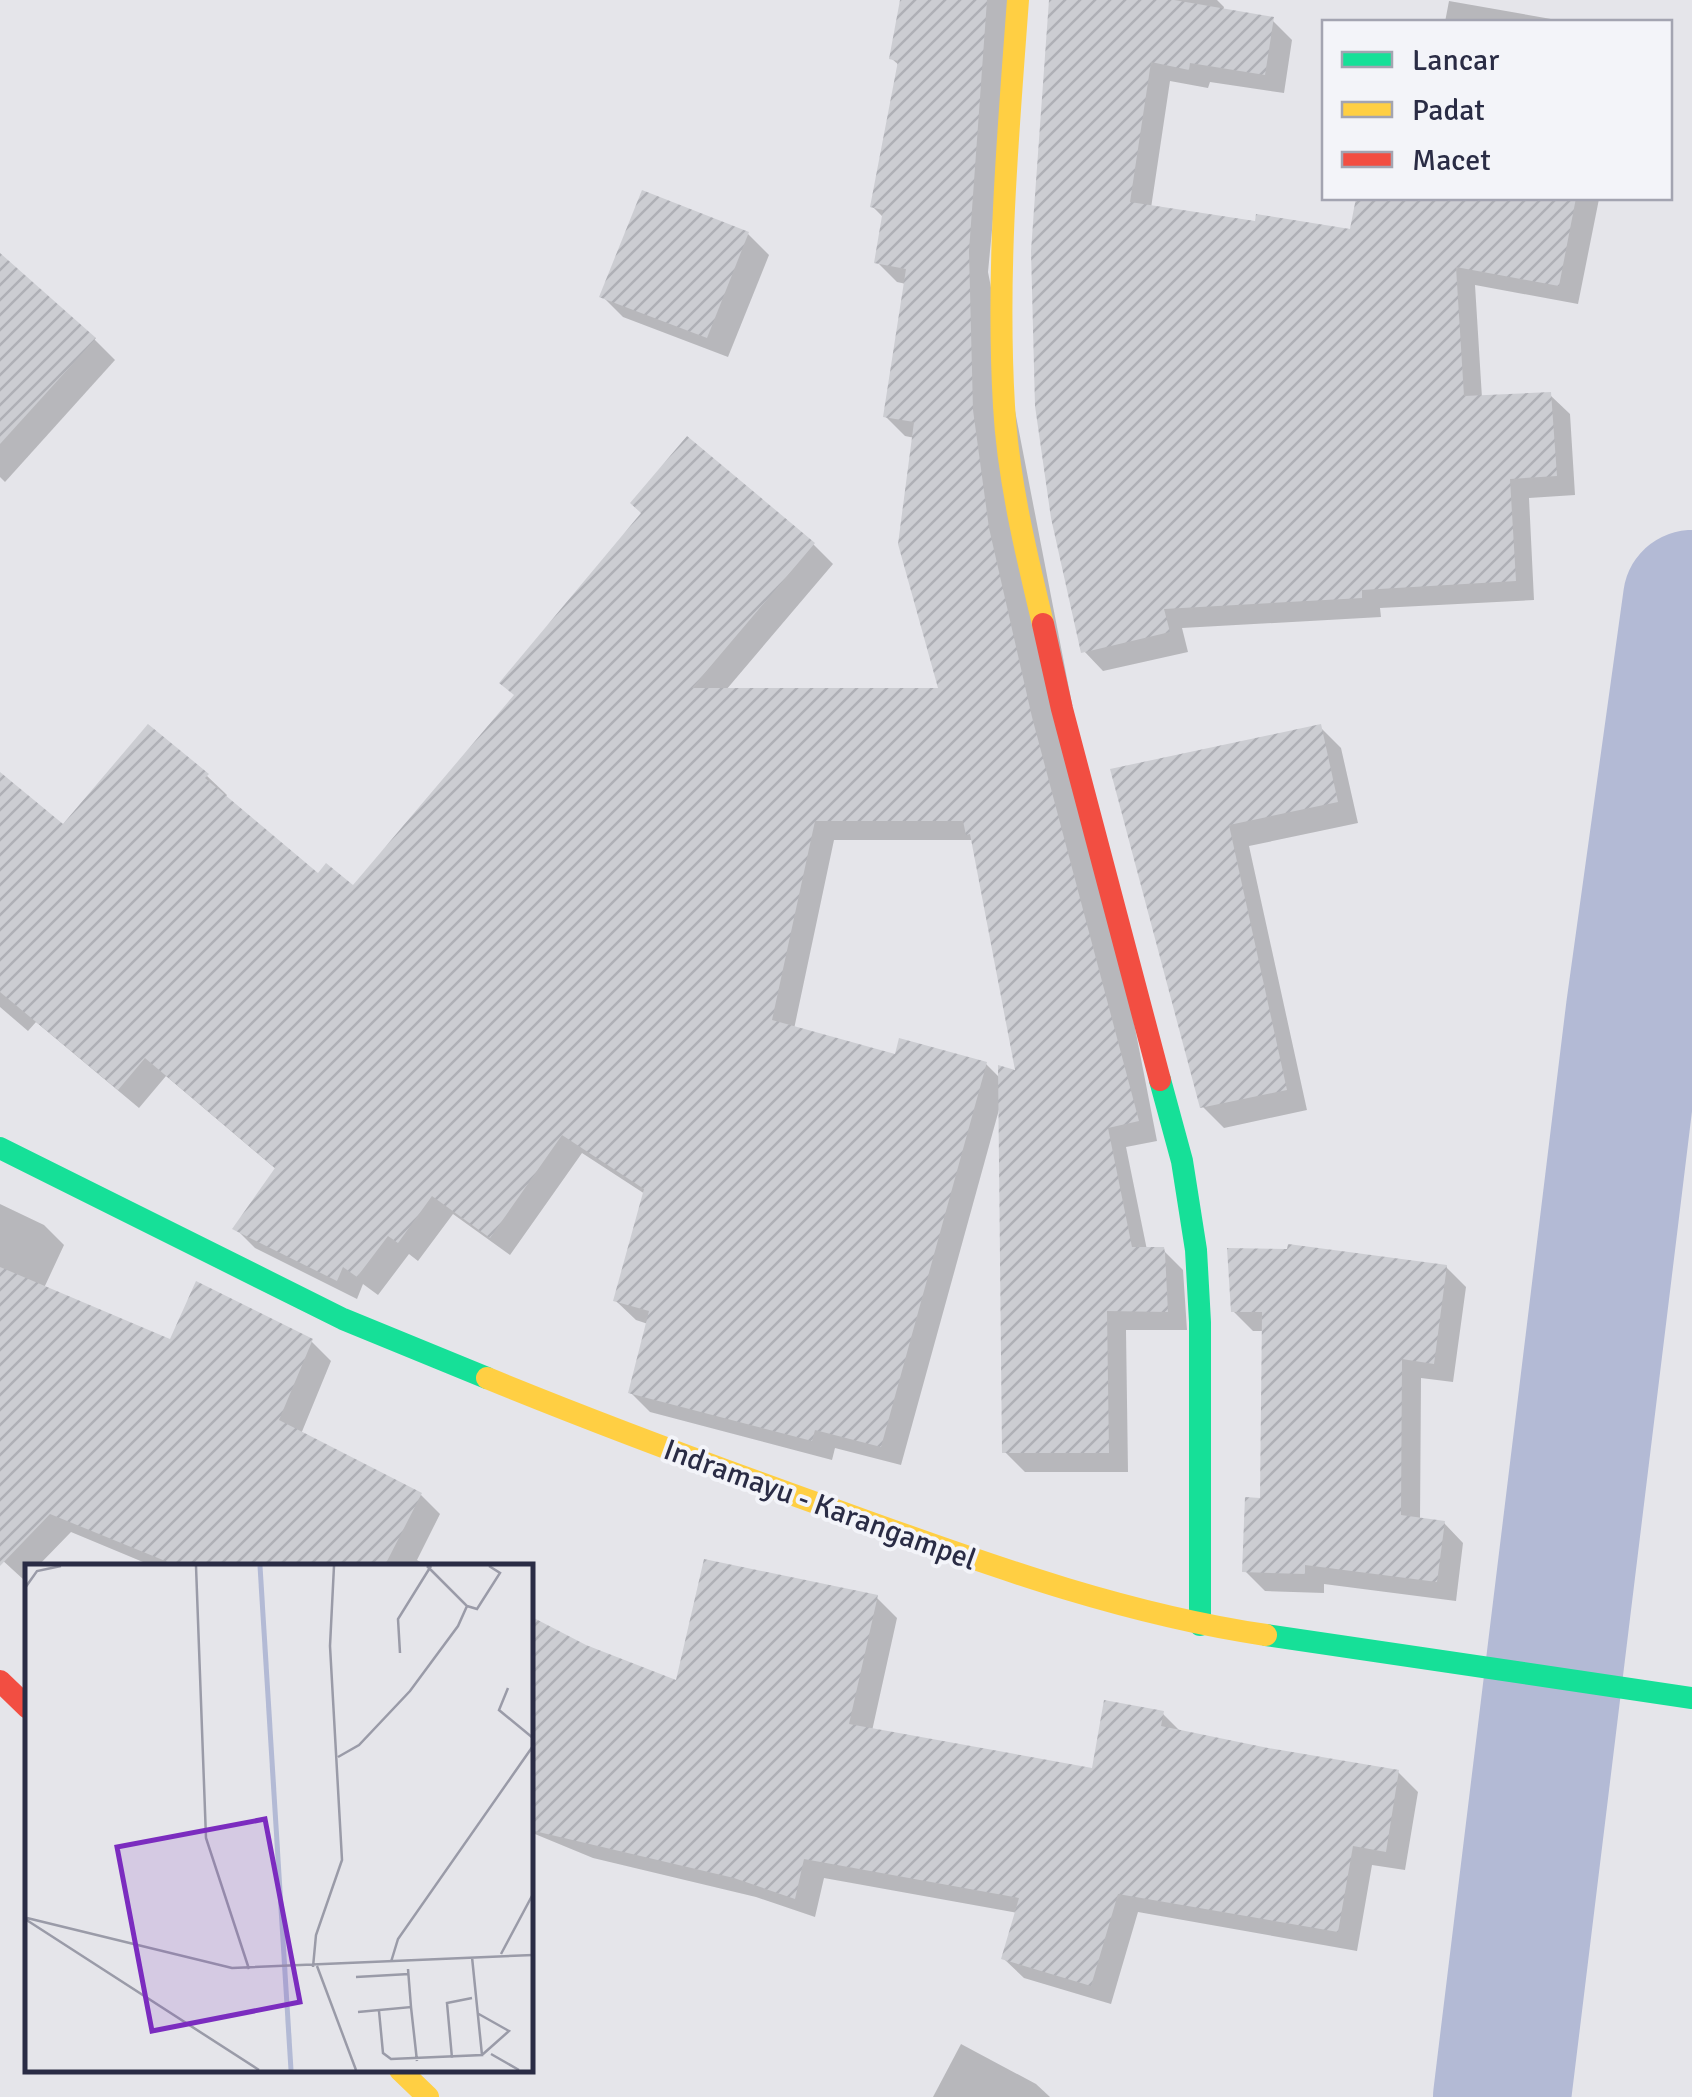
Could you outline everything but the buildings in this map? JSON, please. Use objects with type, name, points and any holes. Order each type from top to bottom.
[{"type":"street","points":[[1018,0],[1000,250],[1004,409],[1020,524],[1062,709],[1182,1160],[1196,1250],[1200,1322],[1200,1624]]},
{"type":"street","name":"Indramayu - Karangampel","points":[[0,1148],[343,1320],[640,1441],[1014,1574],[1200,1624],[1692,1698]]},
{"type":"street","points":[[0,1681],[25,1705]]},
{"type":"street","points":[[402,2072],[428,2097]]},
{"type":"waterway","points":[[1502,2097],[1635,1009],[1692,599]]},
{"type":"traffic: fast","points":[[1160,1080],[1182,1161],[1196,1250],[1200,1322],[1200,1625]]},
{"type":"traffic: fast","points":[[0,1148],[343,1319],[487,1378]]},
{"type":"traffic: fast","points":[[1266,1635],[1692,1698]]},
{"type":"traffic: slow","points":[[1018,0],[1004,203],[1004,406],[1009,461],[1043,624]]},
{"type":"traffic: slow","points":[[487,1378],[727,1471],[1017,1573],[1165,1616],[1266,1635]]},
{"type":"traffic: slow","points":[[402,2072],[428,2097]]},
{"type":"traffic: jam","points":[[1043,624],[1160,1080]]},
{"type":"traffic: jam","points":[[0,1681],[25,1705]]}]
